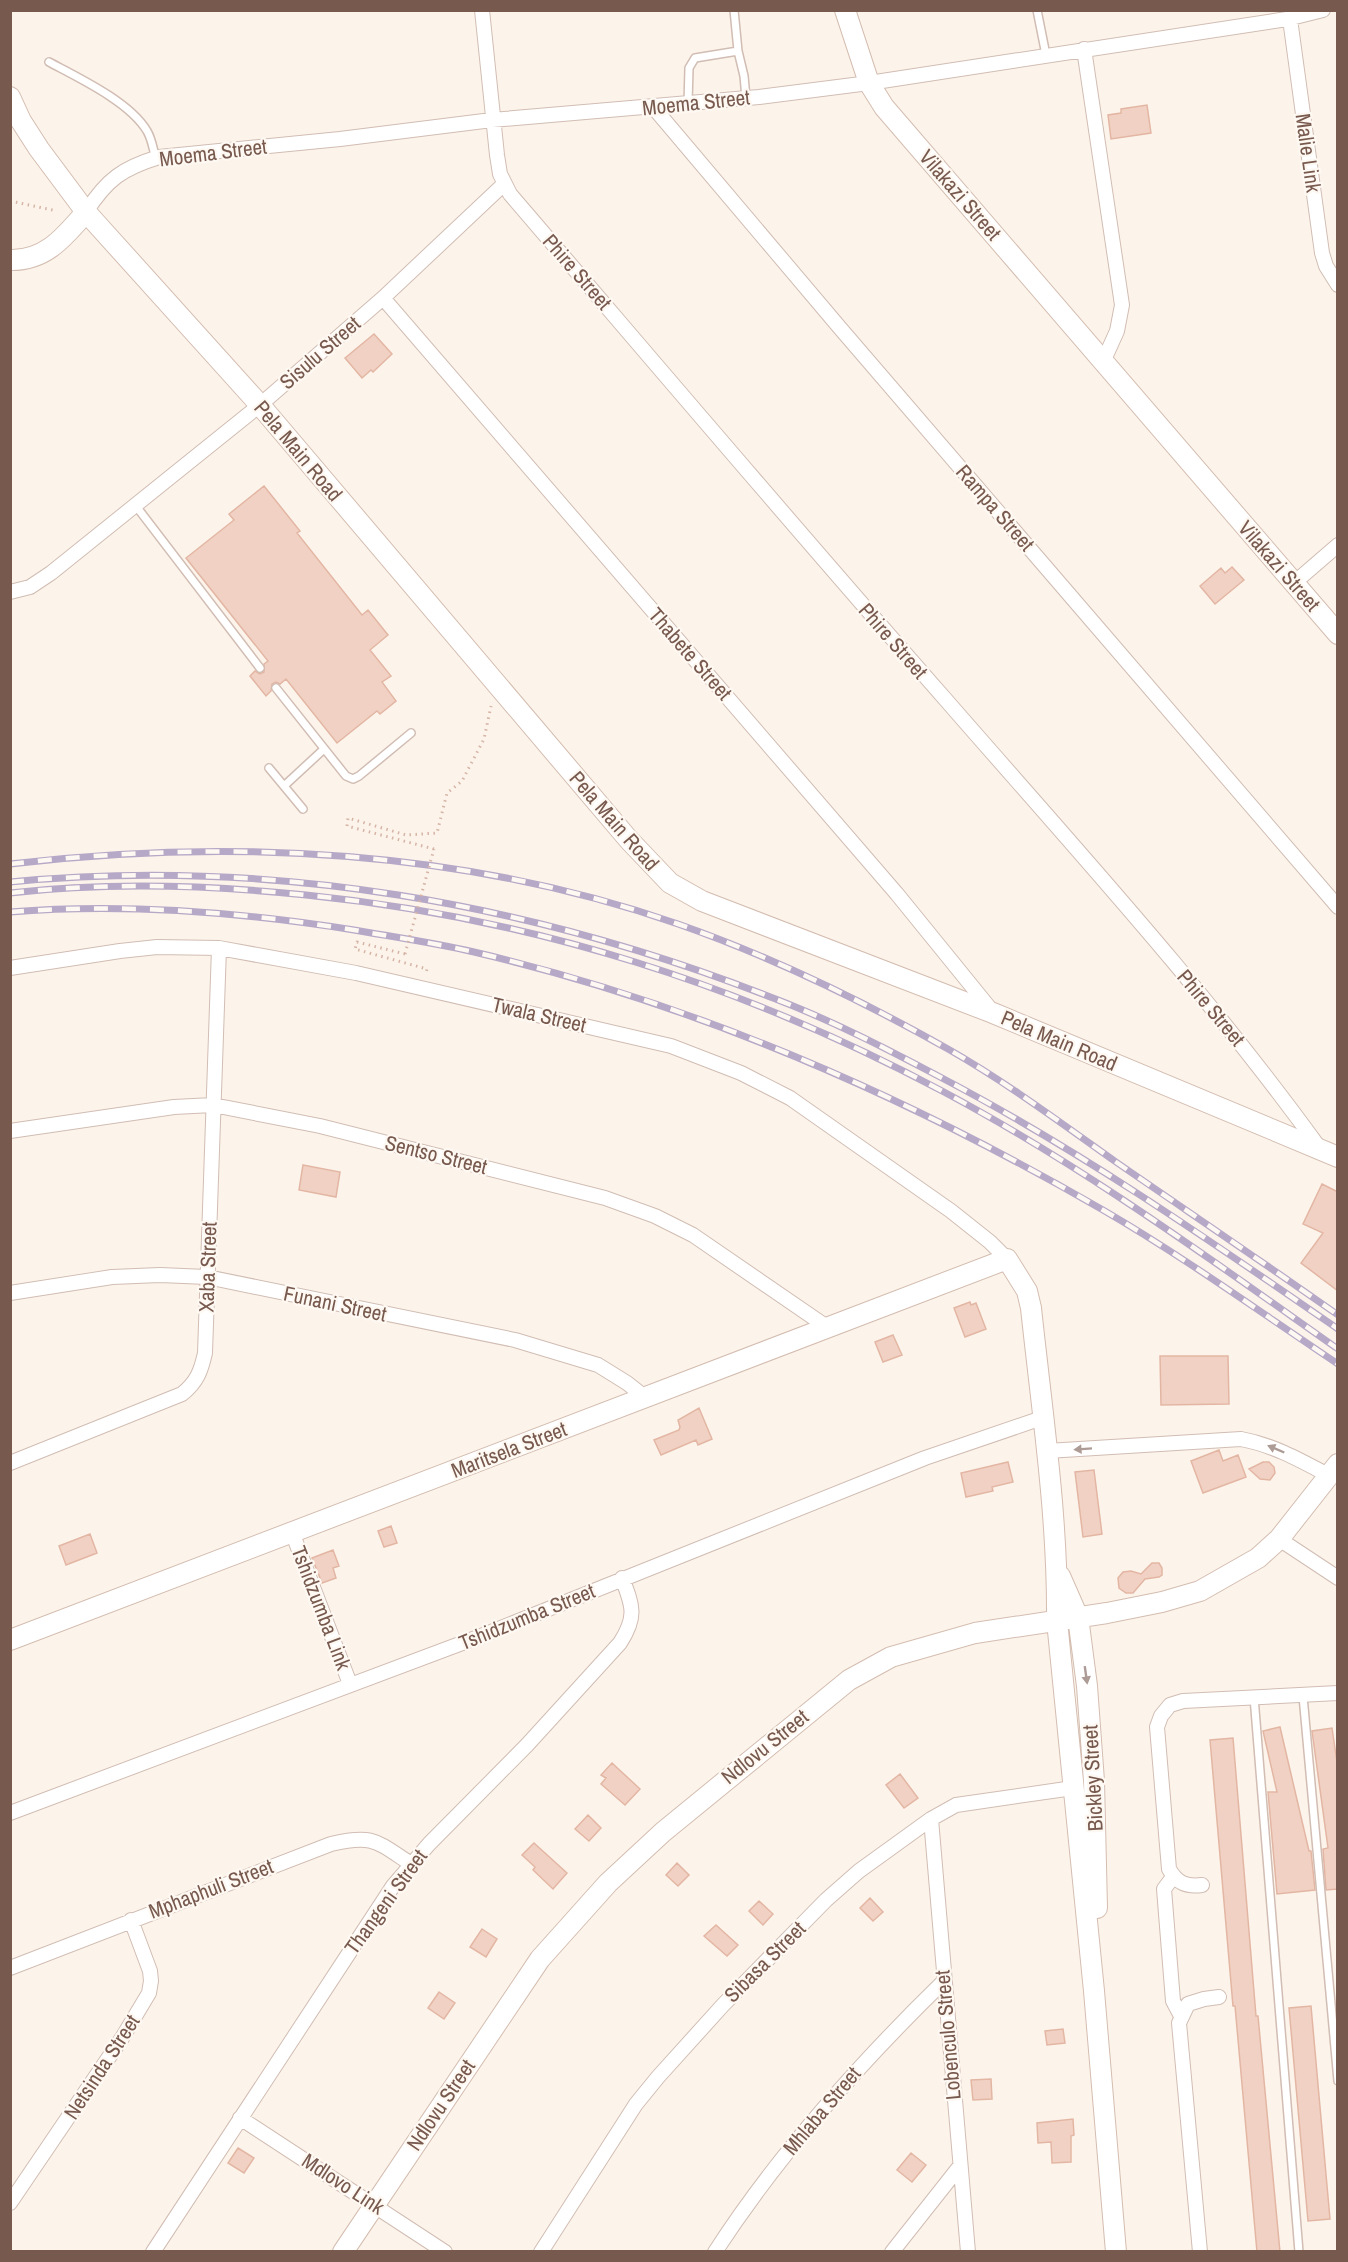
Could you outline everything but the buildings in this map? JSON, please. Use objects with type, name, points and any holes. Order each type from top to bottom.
[{"type":"street","name":"Phire Street","points":[[482,10],[498,164],[504,184],[510,194],[786,518],[1171,960],[1330,1153]]},
{"type":"street","name":"Vilakazi Street","points":[[845,10],[868,82],[884,107],[1338,634]]},
{"type":"street","name":"Moema Street","points":[[86,212],[100,190],[120,172],[156,158],[492,120],[654,108],[746,98],[1046,55],[1323,10]]},
{"type":"street","name":"Malie Link","points":[[1288,16],[1322,253],[1326,266],[1338,285]]},
{"type":"street","points":[[1084,49],[1122,305],[1117,331],[1103,362]]},
{"type":"street","name":"Pela Main Road","points":[[10,97],[21,121],[39,149],[86,212],[260,405],[629,840],[670,883],[702,901],[993,1013],[1330,1153]]},
{"type":"street","name":"Rampa Street","points":[[654,108],[1338,907]]},
{"type":"street","name":"Sisulu Street","points":[[10,592],[30,587],[51,573],[260,405],[383,298],[504,184]]},
{"type":"street","points":[[10,260],[32,258],[46,252],[59,242],[86,212]]},
{"type":"street","name":"Thabete Street","points":[[383,298],[897,894],[993,1013]]},
{"type":"street","points":[[1294,583],[1338,545]]},
{"type":"street","name":"Twala Street","points":[[10,968],[157,947],[219,948],[356,973],[644,1039],[711,1060],[764,1083],[790,1098],[951,1211],[990,1242],[1007,1259]]},
{"type":"street","name":"Xaba Street","points":[[10,1462],[182,1395],[194,1384],[201,1372],[205,1353],[219,948]]},
{"type":"street","name":"Sentso Street","points":[[10,1131],[174,1107],[213,1105],[320,1126],[605,1198],[655,1216],[693,1235],[827,1327]]},
{"type":"street","name":"Maritsela Street","points":[[10,1640],[1007,1259]]},
{"type":"street","name":"Bickley Street","points":[[1007,1259],[1027,1291],[1031,1308],[1047,1451],[1058,1569],[1057,1620],[1094,1991],[1116,2252]]},
{"type":"street","name":"Funani Street","points":[[10,1293],[112,1277],[160,1275],[207,1277],[515,1340],[598,1365],[646,1398]]},
{"type":"street","name":"Tshidzumba Street","points":[[10,1813],[481,1636],[925,1458],[1042,1418]]},
{"type":"street","points":[[1047,1451],[1241,1439],[1259,1442],[1333,1470]]},
{"type":"street","name":"Ndlovu Street","points":[[343,2252],[540,1959],[608,1883],[663,1832],[849,1680],[891,1657],[975,1633],[1162,1602],[1200,1591],[1258,1558],[1279,1539],[1333,1470]]},
{"type":"street","name":"Tshidzumba Link","points":[[292,1532],[350,1684]]},
{"type":"street","points":[[1279,1539],[1338,1578]]},
{"type":"street","name":"Bickley Street","points":[[1058,1569],[1078,1617],[1087,1686],[1094,1781],[1097,1949],[1094,1991]]},
{"type":"street","name":"Thangeni Street","points":[[153,2252],[393,1886],[411,1864],[527,1745],[621,1643],[630,1629],[633,1616],[632,1604],[622,1578]]},
{"type":"street","points":[[1202,1886],[1180,1882],[1173,1877],[1169,1869],[1157,1727],[1161,1716],[1170,1705],[1183,1701],[1338,1693]]},
{"type":"street","name":"Sibasa Street","points":[[541,2252],[636,2104],[683,2047],[826,1900],[859,1871],[931,1819],[956,1805],[1073,1788]]},
{"type":"street","name":"Lobenculo Street","points":[[931,1819],[968,2252]]},
{"type":"street","name":"Mphaphuli Street","points":[[10,1968],[345,1840],[358,1838],[372,1840],[411,1864]]},
{"type":"street","points":[[1173,1877],[1164,1890],[1173,2001],[1180,2016]]},
{"type":"street","name":"Netsinda Street","points":[[10,2203],[122,2038],[149,1993],[150,1971],[131,1920]]},
{"type":"street","name":"Mhlaba Street","points":[[715,2252],[771,2172],[839,2090],[884,2040],[944,1982]]},
{"type":"street","points":[[1200,2252],[1179,2024],[1180,2016],[1188,2004],[1219,1997]]},
{"type":"street","name":"Mdlovo Link","points":[[240,2118],[445,2252]]},
{"type":"street","points":[[892,2252],[960,2166]]},
{"type":"lane","points":[[734,10],[746,98]]},
{"type":"lane","points":[[1036,10],[1046,55]]},
{"type":"lane","points":[[688,104],[689,68],[695,58],[738,51]]},
{"type":"lane","points":[[49,62],[108,94],[132,114],[148,131],[156,158]]},
{"type":"lane","points":[[136,506],[260,668]]},
{"type":"lane","points":[[276,688],[346,776],[353,779],[411,733]]},
{"type":"lane","points":[[284,786],[324,749]]},
{"type":"lane","points":[[269,768],[303,809]]},
{"type":"lane","points":[[1303,1696],[1338,2081]]},
{"type":"lane","points":[[1254,1697],[1299,2252]]},
{"type":"path","points":[[10,201],[57,211]]},
{"type":"path","points":[[421,967],[355,949],[357,942],[405,954],[434,849],[347,826],[348,818],[406,835],[437,833],[447,793],[462,781],[484,739],[486,724]]},
{"type":"railway","points":[[10,864],[94,856],[178,852],[263,852],[348,856],[432,866],[515,880],[598,899],[678,924],[816,980],[882,1013],[970,1062],[1033,1103],[1338,1315]]},
{"type":"railway","points":[[10,882],[108,876],[205,876],[302,883],[398,895],[494,913],[588,936],[681,965],[773,998],[837,1025],[994,1106],[1144,1198],[1338,1329]]},
{"type":"railway","points":[[10,893],[84,887],[195,887],[306,895],[391,906],[474,920],[555,939],[635,962],[714,989],[792,1019],[868,1054],[996,1121],[1145,1214],[1338,1349]]},
{"type":"railway","points":[[10,912],[96,908],[140,909],[269,918],[354,930],[474,952],[557,973],[639,998],[719,1026],[798,1058],[876,1092],[1029,1168],[1163,1247],[1338,1364]]}]
